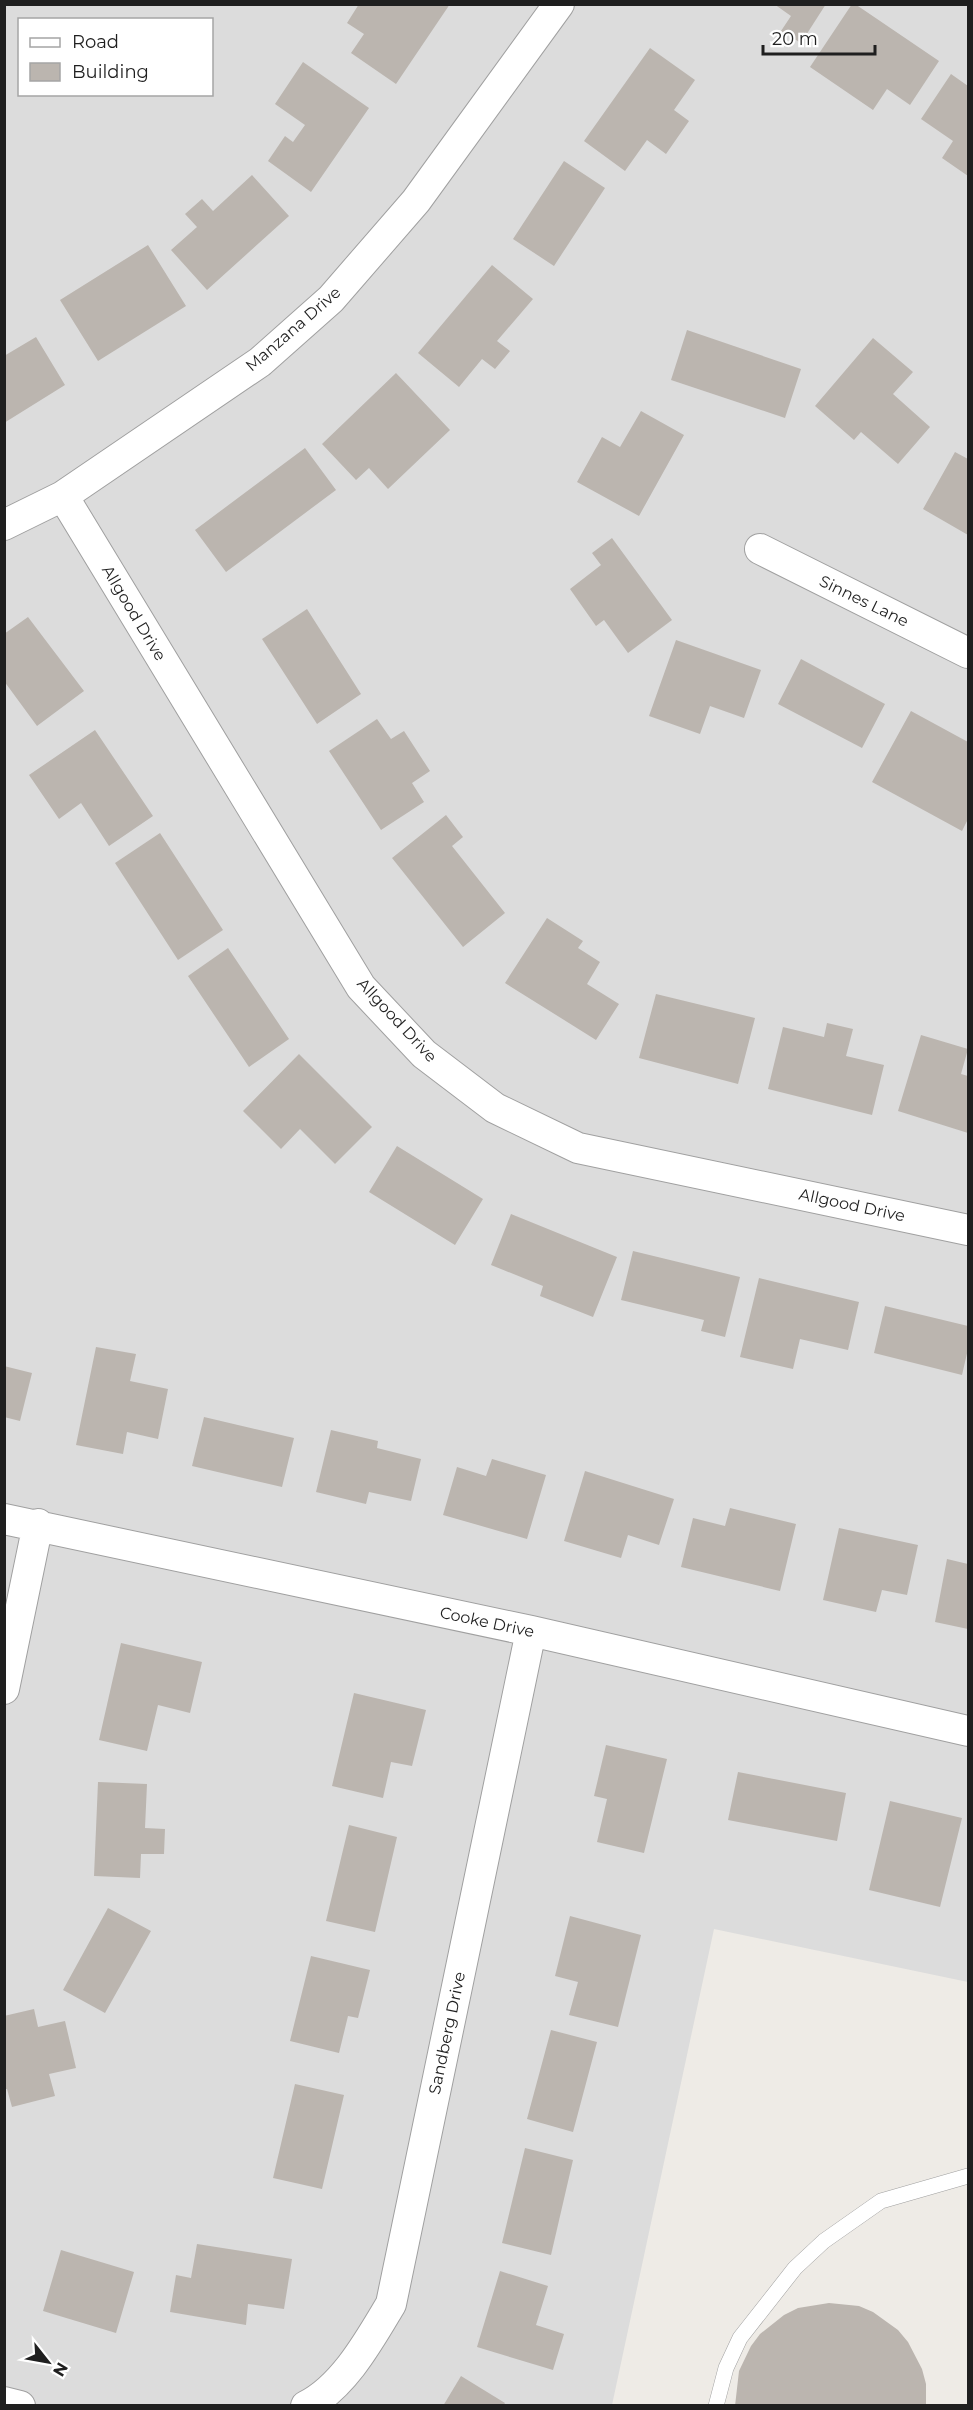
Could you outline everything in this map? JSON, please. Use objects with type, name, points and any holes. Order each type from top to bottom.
[{"type":"street","name":"Manzana Drive","points":[[4,525],[63,496],[260,362],[331,298],[416,201],[559,4]]},
{"type":"street","name":"Allgood Drive","points":[[63,496],[361,987],[424,1054],[495,1108],[578,1148],[969,1230]]},
{"type":"street","name":"Sinnes Lane","points":[[760,549],[969,653]]},
{"type":"street","name":"Cooke Drive","points":[[4,1519],[38,1524],[531,1631],[969,1731]]},
{"type":"street","points":[[4,1689],[38,1524]]},
{"type":"street","name":"Sandberg Drive","points":[[306,2406],[315,2401],[357,2361],[391,2304],[531,1631]]},
{"type":"street","points":[[4,2402],[20,2406]]},
{"type":"lane","points":[[716,2406],[726,2368],[740,2338],[795,2268],[824,2241],[881,2201],[969,2176]]},
{"type":"shaded area","points":[[5,5],[968,5],[968,1982],[714,1929],[612,2405],[5,2406]]},
{"type":"building","points":[[359,4],[450,4],[396,84],[351,53],[364,34],[347,23]]},
{"type":"building","points":[[774,4],[826,4],[801,43],[781,31],[791,16]]},
{"type":"building","points":[[852,4],[939,61],[910,105],[887,89],[873,110],[810,67]]},
{"type":"building","points":[[650,48],[695,80],[674,110],[689,121],[666,154],[647,140],[625,171],[584,141]]},
{"type":"building","points":[[303,62],[369,108],[311,192],[268,161],[285,136],[293,142],[305,125],[275,104]]},
{"type":"building","points":[[951,74],[968,86],[968,176],[942,158],[953,141],[921,119]]},
{"type":"building","points":[[564,161],[605,188],[554,266],[513,239]]},
{"type":"building","points":[[252,175],[289,216],[207,290],[171,250],[197,227],[185,214],[202,199],[213,211]]},
{"type":"building","points":[[148,245],[186,306],[98,361],[60,300]]},
{"type":"building","points":[[492,265],[533,299],[497,341],[510,351],[495,369],[482,359],[459,387],[418,353]]},
{"type":"building","points":[[687,330],[801,369],[785,418],[671,380]]},
{"type":"building","points":[[36,337],[65,385],[4,423],[4,356]]},
{"type":"building","points":[[873,338],[913,372],[893,394],[930,427],[898,464],[861,432],[854,440],[815,406]]},
{"type":"building","points":[[396,373],[450,430],[388,489],[369,468],[356,480],[322,444]]},
{"type":"building","points":[[641,411],[684,435],[639,516],[577,482],[602,437],[620,447]]},
{"type":"building","points":[[305,448],[336,490],[226,572],[195,530]]},
{"type":"building","points":[[955,452],[968,459],[968,535],[923,509]]},
{"type":"building","points":[[612,538],[672,620],[628,653],[604,620],[596,626],[570,589],[601,565],[592,553]]},
{"type":"building","points":[[307,609],[361,694],[317,724],[262,639]]},
{"type":"building","points":[[28,617],[84,691],[37,726],[4,681],[4,634]]},
{"type":"building","points":[[676,640],[761,670],[744,718],[710,706],[700,734],[649,716]]},
{"type":"building","points":[[801,659],[885,704],[862,748],[778,704]]},
{"type":"building","points":[[911,711],[968,742],[968,819],[962,831],[872,782]]},
{"type":"building","points":[[377,719],[391,739],[404,731],[430,771],[412,783],[424,802],[381,830],[329,751]]},
{"type":"building","points":[[95,730],[153,816],[109,846],[81,803],[59,819],[29,775]]},
{"type":"building","points":[[446,815],[463,837],[452,846],[505,913],[463,947],[392,858]]},
{"type":"building","points":[[160,833],[223,930],[178,960],[115,863]]},
{"type":"building","points":[[547,918],[583,941],[578,948],[600,962],[587,984],[619,1004],[596,1040],[505,983]]},
{"type":"building","points":[[228,948],[289,1039],[249,1067],[188,976]]},
{"type":"building","points":[[656,994],[755,1018],[738,1084],[639,1058]]},
{"type":"building","points":[[827,1023],[853,1029],[846,1056],[884,1065],[872,1115],[768,1089],[783,1027],[824,1037]]},
{"type":"building","points":[[921,1035],[968,1049],[961,1074],[968,1076],[968,1133],[898,1111]]},
{"type":"building","points":[[299,1054],[372,1127],[335,1164],[300,1129],[281,1149],[243,1111]]},
{"type":"building","points":[[397,1146],[483,1199],[455,1245],[369,1192]]},
{"type":"building","points":[[511,1214],[617,1257],[593,1317],[540,1296],[543,1286],[491,1265]]},
{"type":"building","points":[[633,1251],[740,1277],[725,1337],[701,1331],[704,1320],[621,1300]]},
{"type":"building","points":[[759,1278],[859,1302],[848,1350],[800,1339],[793,1369],[740,1357]]},
{"type":"building","points":[[885,1306],[968,1326],[968,1349],[962,1375],[874,1353]]},
{"type":"building","points":[[96,1347],[136,1354],[130,1381],[168,1389],[158,1439],[127,1432],[123,1454],[76,1445]]},
{"type":"building","points":[[4,1366],[32,1373],[20,1421],[4,1417]]},
{"type":"building","points":[[204,1417],[294,1438],[282,1487],[192,1466]]},
{"type":"building","points":[[331,1430],[378,1441],[377,1448],[421,1459],[411,1501],[369,1492],[366,1504],[316,1492]]},
{"type":"building","points":[[492,1459],[546,1475],[527,1539],[443,1515],[457,1467],[486,1476]]},
{"type":"building","points":[[585,1471],[674,1499],[659,1545],[628,1535],[621,1558],[564,1541]]},
{"type":"building","points":[[730,1508],[796,1524],[780,1591],[681,1567],[693,1518],[725,1526]]},
{"type":"building","points":[[839,1528],[918,1545],[907,1595],[882,1590],[876,1612],[823,1600]]},
{"type":"building","points":[[947,1559],[968,1564],[968,1629],[935,1622]]},
{"type":"building","points":[[121,1643],[202,1662],[190,1713],[158,1705],[147,1751],[99,1740]]},
{"type":"building","points":[[354,1693],[426,1710],[412,1766],[391,1762],[383,1798],[332,1786]]},
{"type":"building","points":[[606,1745],[667,1759],[644,1853],[597,1842],[607,1799],[594,1796]]},
{"type":"building","points":[[738,1772],[846,1793],[837,1841],[728,1820]]},
{"type":"building","points":[[98,1782],[147,1784],[145,1828],[165,1829],[164,1854],[141,1854],[140,1878],[94,1876]]},
{"type":"building","points":[[890,1801],[962,1818],[940,1907],[869,1890]]},
{"type":"building","points":[[349,1825],[397,1837],[375,1932],[326,1921]]},
{"type":"building","points":[[108,1908],[151,1931],[105,2013],[63,1990]]},
{"type":"building","points":[[570,1916],[641,1935],[618,2027],[569,2015],[578,1982],[555,1976]]},
{"type":"building","points":[[311,1956],[370,1970],[358,2018],[348,2016],[339,2053],[290,2041]]},
{"type":"building","points":[[34,2009],[38,2027],[65,2021],[76,2068],[49,2074],[55,2096],[12,2107],[7,2089],[4,2089],[4,2016]]},
{"type":"building","points":[[551,2030],[597,2042],[573,2132],[527,2119]]},
{"type":"building","points":[[295,2084],[344,2095],[322,2189],[273,2178]]},
{"type":"building","points":[[525,2148],[573,2160],[551,2255],[502,2243]]},
{"type":"building","points":[[197,2244],[292,2259],[284,2309],[248,2304],[246,2325],[170,2312],[176,2275],[191,2278]]},
{"type":"building","points":[[61,2250],[134,2272],[116,2333],[43,2311]]},
{"type":"building","points":[[500,2271],[548,2286],[536,2325],[564,2334],[553,2370],[477,2347]]},
{"type":"building","points":[[829,2303],[859,2306],[873,2312],[898,2330],[908,2342],[922,2369],[926,2384],[926,2406],[735,2406],[739,2371],[751,2346],[760,2334],[784,2315],[798,2308]]},
{"type":"building","points":[[461,2376],[505,2403],[503,2406],[443,2406]]}]
